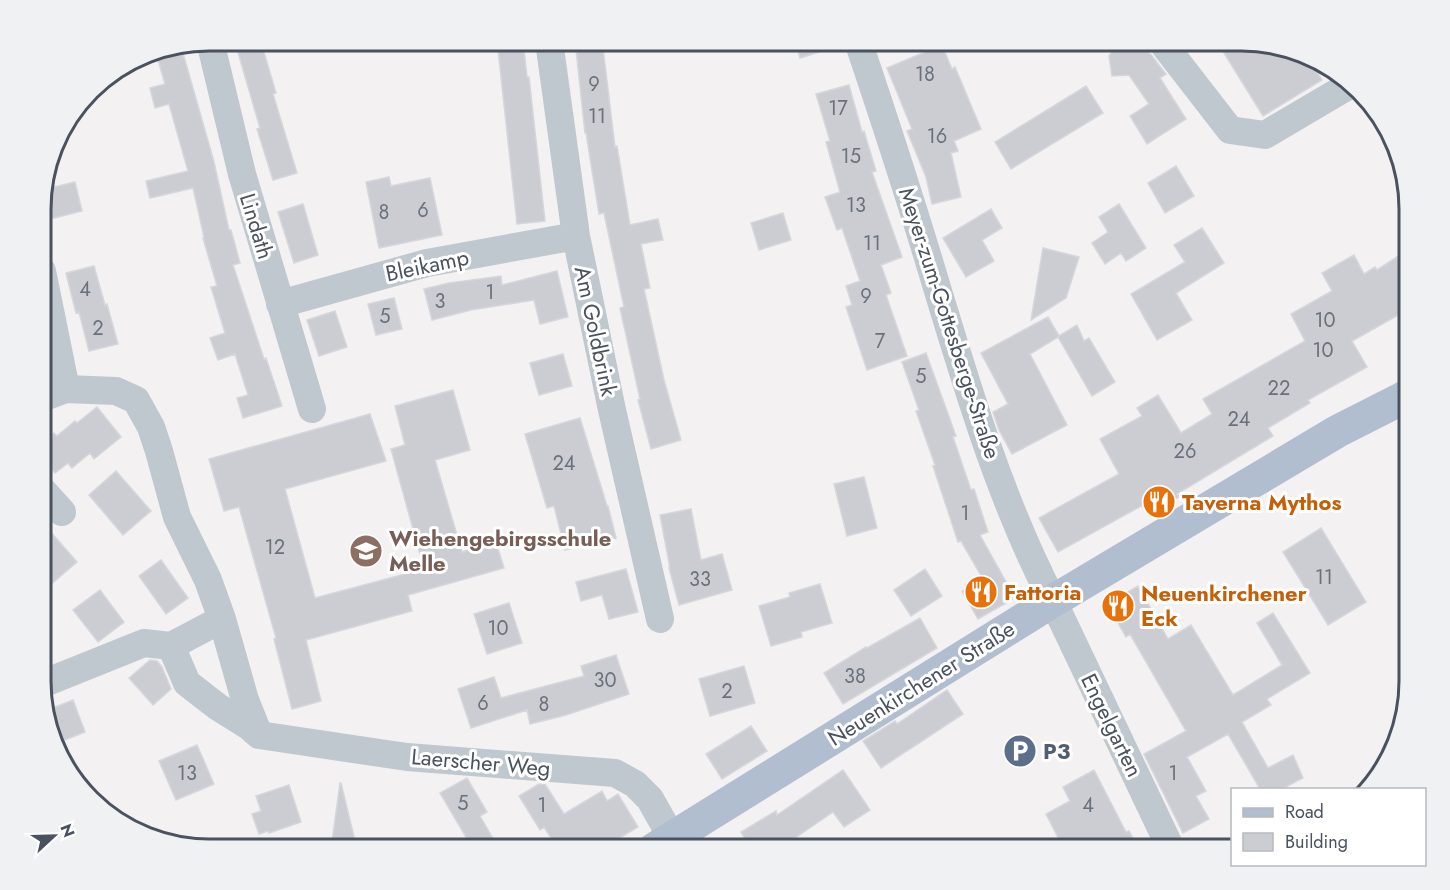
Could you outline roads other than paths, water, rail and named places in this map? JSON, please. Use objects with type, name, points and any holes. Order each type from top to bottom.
[{"type":"main road","name":"Neuenkirchener Straße","points":[[669,839],[1053,601],[1328,437],[1399,399]]},
{"type":"street","name":"Lindath","points":[[213,51],[242,174],[312,409]]},
{"type":"street","name":"Am Goldbrink","points":[[551,51],[576,236],[612,410],[660,619]]},
{"type":"street","name":"Meyer-zum-Gottesberge-Straße","points":[[862,51],[995,468],[1034,566],[1053,601]]},
{"type":"street","points":[[1169,51],[1230,130],[1265,135],[1343,89]]},
{"type":"street","name":"Bleikamp","points":[[280,303],[427,263],[576,236]]},
{"type":"street","points":[[51,363],[54,394],[117,391],[136,400],[151,427],[177,517],[208,580],[222,619],[244,700],[259,735]]},
{"type":"street","points":[[51,500],[62,512]]},
{"type":"street","name":"Engelgarten","points":[[1053,601],[1166,839]]},
{"type":"street","points":[[51,680],[144,643],[171,646],[222,619]]},
{"type":"street","name":"Laerscher Weg","points":[[171,646],[187,682],[259,735],[407,757],[615,773],[635,784],[650,799],[662,839]]},
{"type":"place","name":"Taverna Mythos","points":[[1159,502]]},
{"type":"place","name":"Wiehengebirgsschule Melle","points":[[366,551]]},
{"type":"place","name":"Fattoria","points":[[981,592]]},
{"type":"place","name":"Neuenkirchener Eck","points":[[1118,606]]},
{"type":"place","name":"P3","points":[[1020,751]]}]
